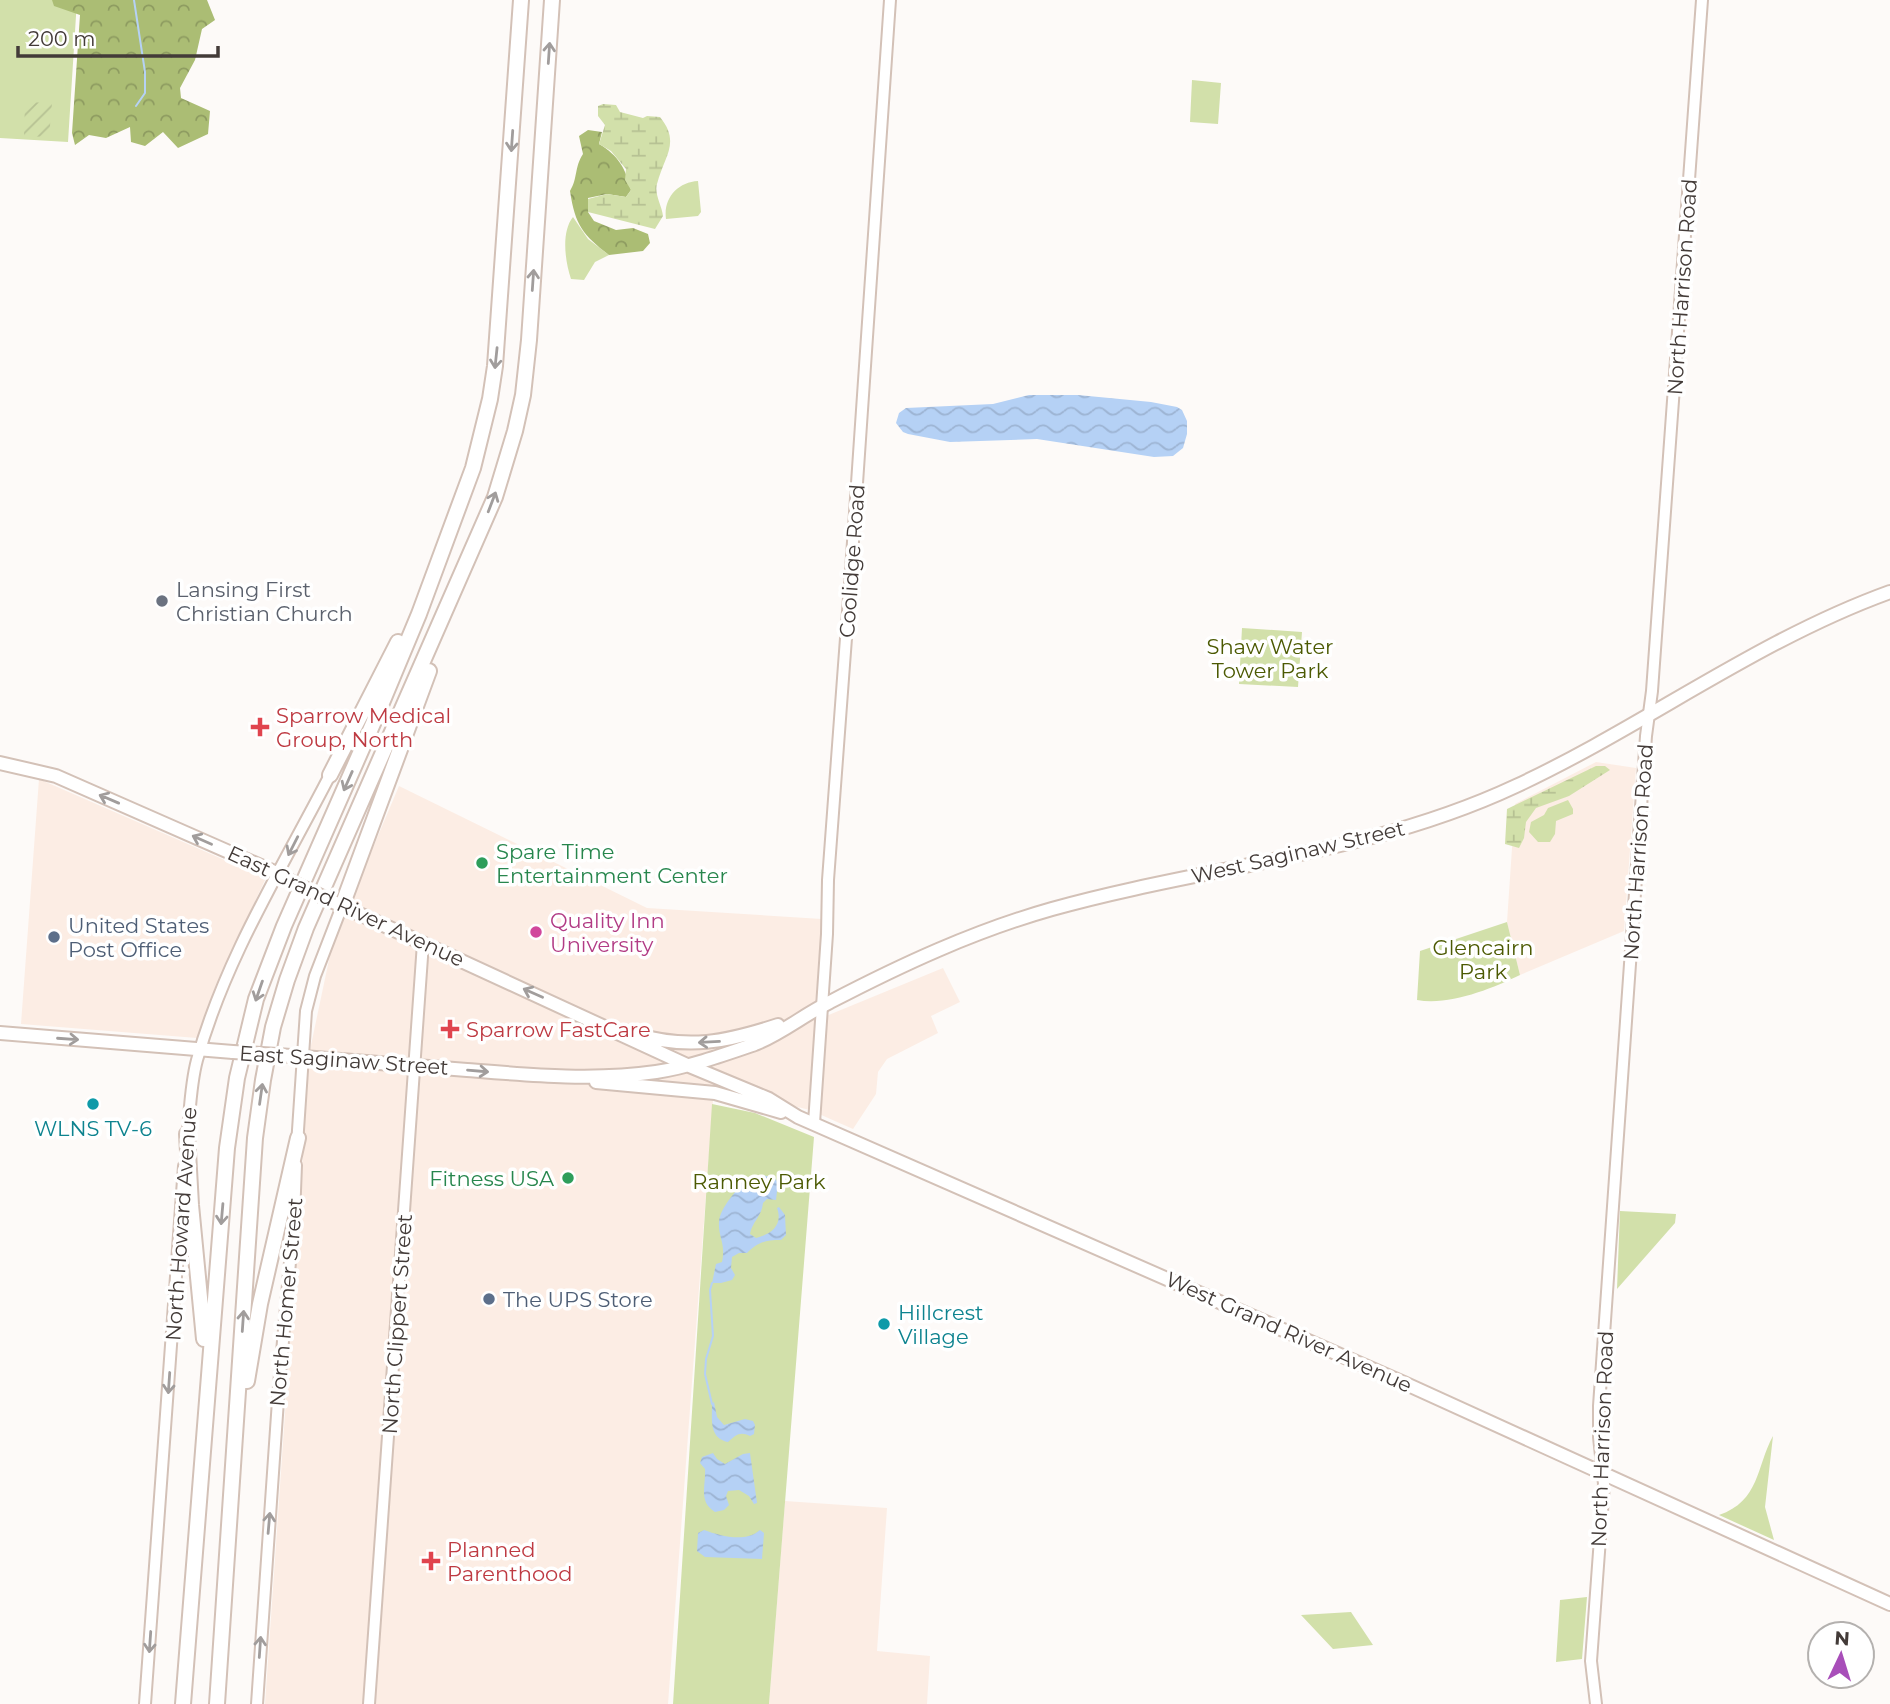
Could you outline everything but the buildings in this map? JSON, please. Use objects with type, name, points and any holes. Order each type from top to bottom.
[{"type":"highway","points":[[183,1704],[198,1494],[234,1092],[251,1015],[279,937],[404,650],[474,468],[495,366],[522,0]]},
{"type":"highway","points":[[217,1704],[256,1138],[273,1027],[306,928],[466,565],[509,456],[523,395],[529,340],[552,0]]},
{"type":"highway","points":[[330,775],[414,609],[474,468]]},
{"type":"highway","points":[[335,903],[398,757],[466,565]]},
{"type":"highway","points":[[187,1134],[204,1335],[201,1460]]},
{"type":"highway","points":[[233,1462],[260,1304],[298,1138]]},
{"type":"main road","name":"West Saginaw Street","points":[[687,1065],[761,1041],[798,1018],[915,960],[1031,915],[1187,877],[1363,841],[1446,816],[1518,786],[1789,637],[1890,592]]},
{"type":"main road","name":"East Grand River Avenue","points":[[0,762],[56,776],[279,874],[335,903],[687,1065]]},
{"type":"main road","points":[[595,1021],[655,1039],[695,1043],[732,1040],[798,1018]]},
{"type":"main road","name":"East Saginaw Street","points":[[0,1033],[558,1077],[645,1073],[687,1065]]},
{"type":"main road","name":"West Grand River Avenue","points":[[687,1065],[769,1099],[799,1117],[1603,1473],[1890,1604]]},
{"type":"main road","points":[[558,1077],[715,1093],[799,1117]]},
{"type":"street","name":"Coolidge Road","points":[[814,1123],[890,0]]},
{"type":"street","name":"North Harrison Road","points":[[1596,1704],[1591,1661],[1604,1484],[1599,1406],[1702,0]]},
{"type":"street","name":"North Howard Avenue","points":[[145,1704],[174,1320],[177,1247],[196,1062],[229,970],[330,775]]},
{"type":"street","name":"North Homer Street","points":[[257,1704],[278,1386],[294,1217],[304,1033],[310,992],[335,903]]},
{"type":"street","name":"North Clippert Street","points":[[369,1704],[424,943]]},
{"type":"shaded area","points":[[1596,762],[1636,768],[1624,931],[1520,975],[1507,922],[1515,804]]},
{"type":"shaded area","points":[[39,779],[266,878],[217,982],[197,1038],[21,1024]]},
{"type":"shaded area","points":[[399,786],[647,908],[822,919],[814,1021],[943,968],[960,1002],[931,1016],[938,1033],[887,1059],[878,1072],[876,1094],[853,1129],[810,1110],[714,1087],[668,1704],[265,1704],[310,1050],[330,955]]},
{"type":"shaded area","points":[[785,1501],[887,1508],[877,1651],[930,1656],[927,1704],[769,1704]]},
{"type":"green space","points":[[0,0],[77,0],[68,142],[0,138]]},
{"type":"green space","points":[[52,0],[207,0],[215,20],[202,29],[195,60],[180,88],[181,98],[210,111],[208,134],[178,148],[163,132],[145,146],[131,142],[130,127],[106,138],[89,135],[75,145],[72,133],[80,15],[54,6]]},
{"type":"green space","points":[[1192,80],[1221,83],[1218,124],[1190,122]]},
{"type":"green space","points":[[25,102],[52,103],[49,137],[24,136]]},
{"type":"green space","points":[[616,105],[620,112],[643,118],[660,117],[666,126],[669,150],[656,188],[663,216],[655,229],[588,212],[588,199],[607,194],[626,197],[631,190],[625,180],[626,169],[611,151],[599,144],[605,125],[598,116],[598,106]]},
{"type":"green space","points":[[588,130],[602,132],[599,144],[620,163],[631,190],[626,197],[607,194],[588,198],[588,212],[594,221],[616,230],[633,228],[648,234],[650,243],[643,251],[609,255],[587,235],[578,221],[570,191],[583,154],[579,136]]},
{"type":"green space","points":[[698,181],[701,212],[698,216],[666,219],[667,204],[673,192],[684,184]]},
{"type":"green space","points":[[573,217],[588,239],[609,255],[595,262],[584,280],[571,279],[567,264],[567,230]]},
{"type":"green space","name":"Shaw Water Tower Park","points":[[1242,628],[1302,632],[1298,687],[1239,684]]},
{"type":"green space","points":[[1596,766],[1605,766],[1610,770],[1569,796],[1536,808],[1526,822],[1524,838],[1519,848],[1505,844],[1507,809]]},
{"type":"green space","points":[[1568,800],[1573,814],[1556,821],[1555,834],[1550,842],[1538,842],[1529,832],[1531,822],[1544,815],[1548,808]]},
{"type":"green space","name":"Glencairn Park","points":[[1507,922],[1520,975],[1483,991],[1456,998],[1443,1001],[1417,1000],[1420,951]]},
{"type":"green space","name":"Ranney Park","points":[[712,1104],[755,1113],[814,1137],[769,1704],[673,1704]]},
{"type":"green space","points":[[1620,1211],[1676,1214],[1675,1223],[1617,1289]]},
{"type":"green space","points":[[1773,1436],[1765,1507],[1774,1540],[1719,1515],[1732,1509],[1750,1492]]},
{"type":"green space","points":[[1587,1597],[1582,1659],[1556,1662],[1560,1600]]},
{"type":"green space","points":[[1351,1612],[1373,1645],[1333,1649],[1301,1615]]},
{"type":"water","points":[[1029,395],[1078,395],[1177,407],[1182,410],[1187,421],[1183,448],[1173,456],[1154,457],[1037,439],[950,442],[908,434],[896,423],[899,413],[906,408],[993,404]]},
{"type":"water","points":[[762,1175],[775,1178],[778,1183],[776,1200],[767,1199],[763,1203],[750,1234],[756,1238],[775,1228],[779,1207],[785,1215],[786,1235],[781,1240],[762,1242],[747,1253],[732,1257],[731,1268],[735,1275],[732,1280],[712,1283],[716,1264],[722,1262],[723,1256],[719,1227],[722,1211],[746,1178]]},
{"type":"water","points":[[714,1402],[717,1417],[724,1425],[745,1419],[753,1421],[754,1434],[738,1434],[728,1442],[717,1437],[712,1422]]},
{"type":"water","points":[[713,1453],[725,1464],[750,1453],[757,1503],[754,1504],[749,1496],[739,1490],[728,1491],[726,1496],[729,1505],[724,1510],[715,1512],[710,1508],[704,1493],[705,1469],[700,1463],[702,1457]]},
{"type":"water","points":[[704,1530],[740,1537],[760,1530],[764,1533],[762,1559],[705,1557],[697,1551],[698,1533]]},
{"type":"waterway","points":[[134,0],[145,72],[145,93],[136,106]]},
{"type":"waterway","points":[[712,1283],[710,1290],[713,1336],[706,1359],[705,1374],[712,1404]]},
{"type":"place","name":"Lansing First Christian Church","points":[[162,601]]},
{"type":"place","name":"Sparrow Medical Group, North","points":[[260,727]]},
{"type":"place","name":"Spare Time Entertainment Center","points":[[482,863]]},
{"type":"place","name":"Quality Inn University","points":[[536,932]]},
{"type":"place","name":"United States Post Office","points":[[54,937]]},
{"type":"place","name":"Sparrow FastCare","points":[[450,1029]]},
{"type":"place","name":"WLNS TV-6","points":[[93,1104]]},
{"type":"place","name":"Fitness USA","points":[[568,1178]]},
{"type":"place","name":"The UPS Store","points":[[489,1299]]},
{"type":"place","name":"Hillcrest Village","points":[[884,1324]]},
{"type":"place","name":"Planned Parenthood","points":[[431,1561]]}]
